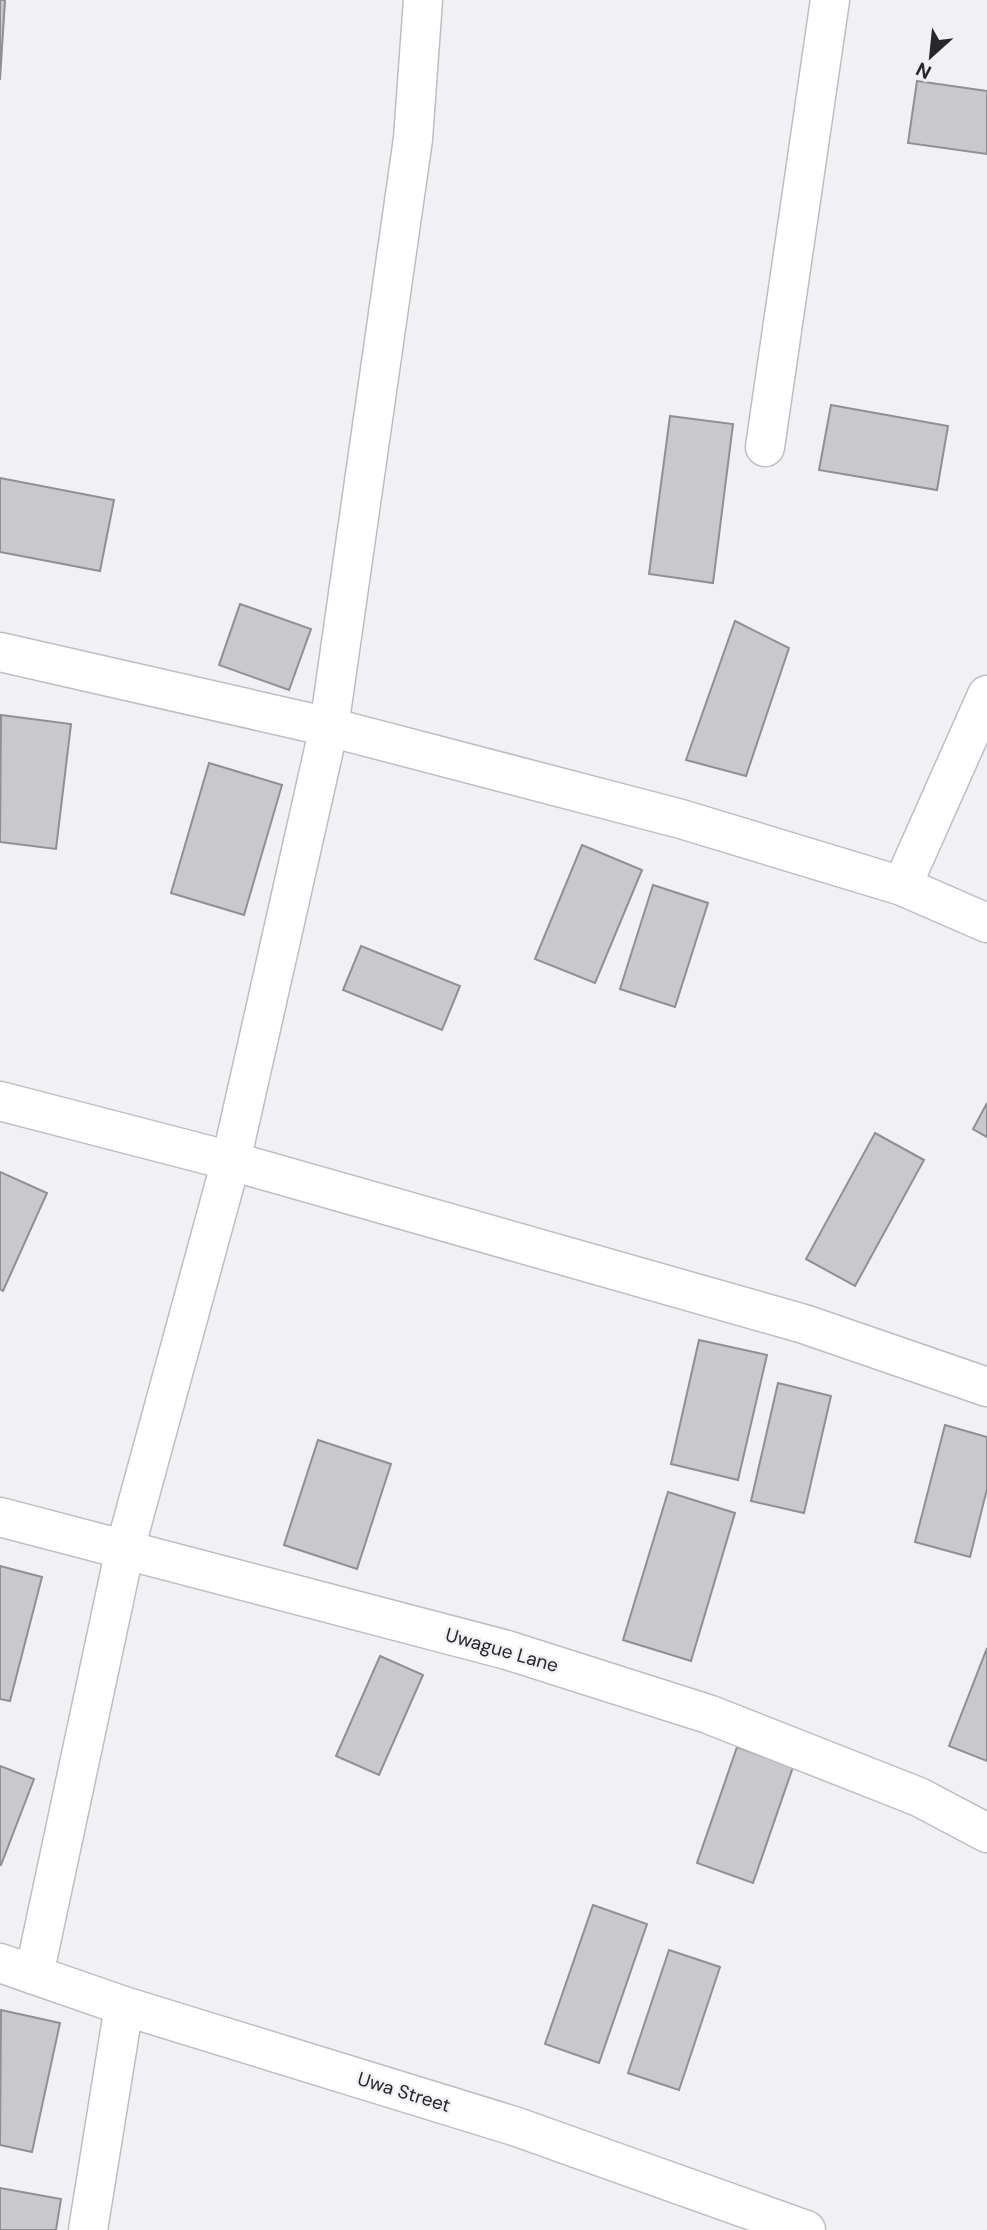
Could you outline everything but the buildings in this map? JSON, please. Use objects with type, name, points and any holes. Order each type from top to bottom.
[{"type":"street","points":[[17,1969],[125,1549],[231,1161],[329,727],[413,139],[423,0]]},
{"type":"street","points":[[765,447],[830,0]]},
{"type":"street","points":[[0,652],[329,727],[681,819],[902,886],[987,923]]},
{"type":"street","points":[[902,886],[987,695]]},
{"type":"street","points":[[0,1101],[231,1161],[804,1324],[987,1387]]},
{"type":"street","name":"Uwague Lane","points":[[0,1517],[507,1650],[708,1714],[919,1797],[987,1833]]},
{"type":"street","name":"Uwa Street","points":[[17,1969],[124,2006],[514,2126],[806,2230]]},
{"type":"street","points":[[88,2230],[124,2006]]}]
